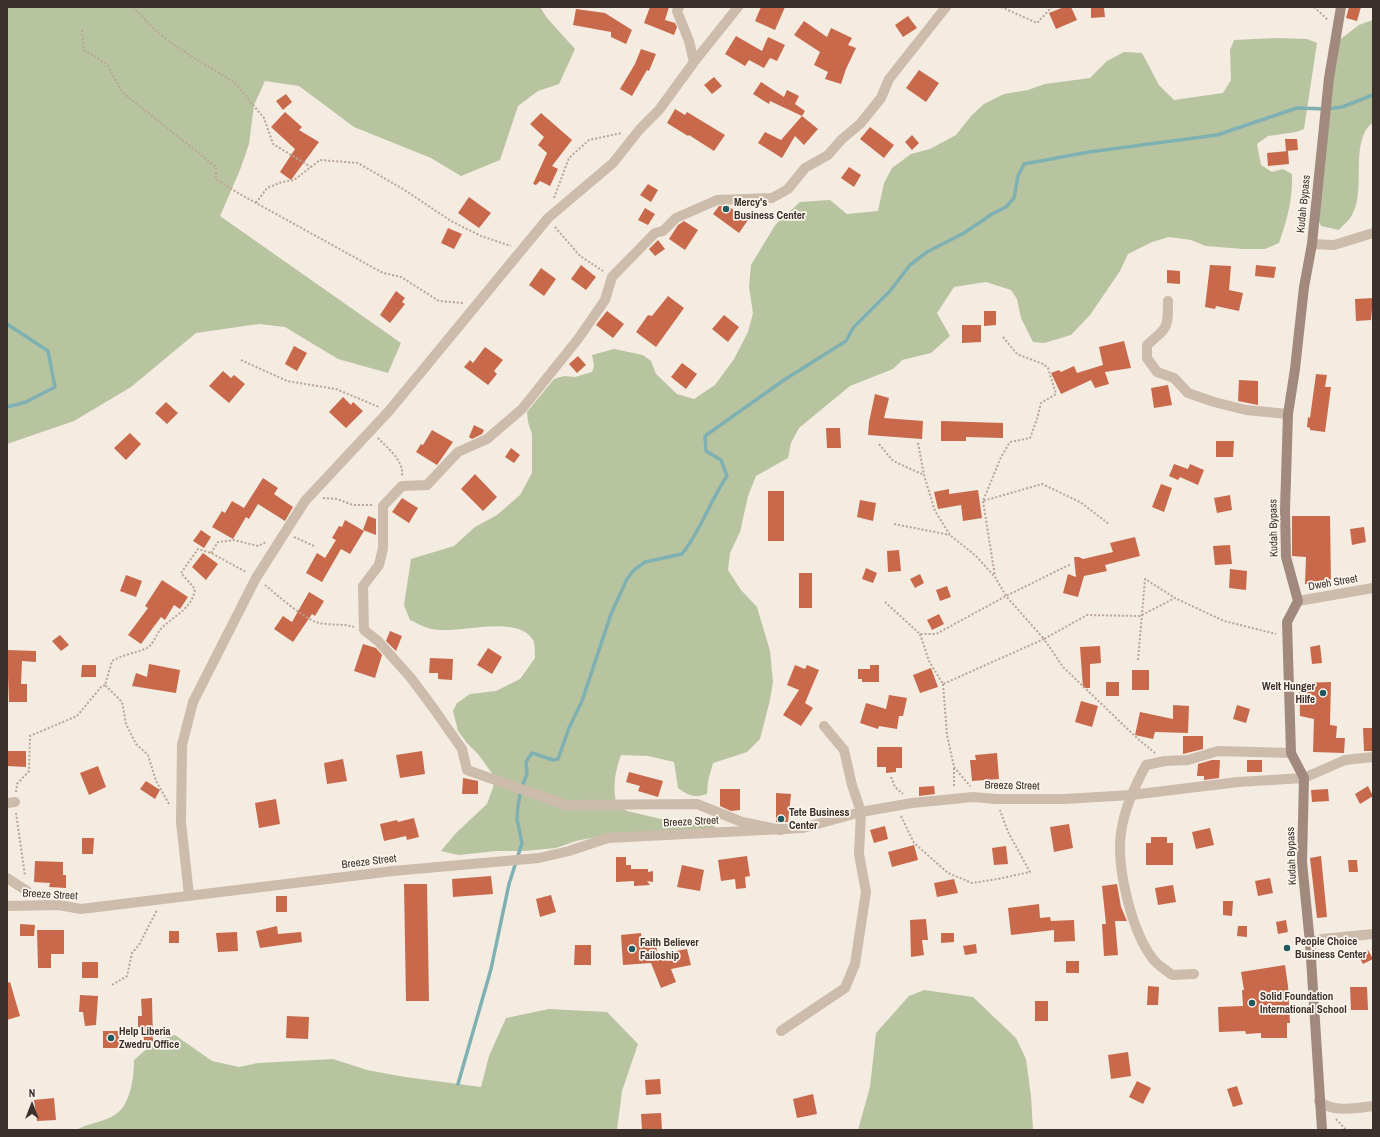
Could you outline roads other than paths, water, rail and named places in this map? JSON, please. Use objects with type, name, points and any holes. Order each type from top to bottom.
[{"type":"street","points":[[679,7],[677,11],[689,41],[694,62]]},
{"type":"street","points":[[189,895],[181,818],[182,745],[193,702],[256,578],[310,496],[389,411],[548,218],[613,163],[640,129],[659,110],[694,62],[738,7]]},
{"type":"street","points":[[781,830],[742,822],[697,804],[566,805],[467,770],[462,749],[429,702],[411,678],[378,641],[364,630],[362,586],[379,565],[383,548],[383,506],[402,486],[427,485],[458,452],[487,439],[522,408],[578,339],[605,300],[612,277],[655,233],[663,231],[676,218],[717,200],[772,198],[788,189],[806,168],[828,155],[842,139],[860,124],[881,98],[889,79],[946,7]]},
{"type":"street","name":"Kudah Bypass","points":[[1322,1130],[1310,943],[1302,862],[1304,778],[1291,753],[1287,622],[1298,601],[1286,557],[1285,502],[1288,414],[1296,369],[1304,287],[1312,244],[1325,111],[1341,7]]},
{"type":"street","points":[[1312,244],[1334,245],[1373,233]]},
{"type":"street","points":[[1168,301],[1168,324],[1165,329],[1147,345],[1147,358],[1157,372],[1174,378],[1188,393],[1214,402],[1246,410],[1288,414]]},
{"type":"street","name":"Dweh Street","points":[[1298,601],[1373,588]]},
{"type":"street","points":[[781,1031],[845,988],[854,964],[866,892],[859,854],[861,812],[852,785],[844,750],[824,726]]},
{"type":"street","points":[[1194,974],[1172,975],[1153,960],[1140,936],[1131,912],[1122,870],[1120,834],[1131,795],[1146,765],[1165,761],[1188,760],[1218,750],[1291,753]]},
{"type":"street","name":"Breeze Street","points":[[7,906],[59,906],[81,909],[393,871],[539,858],[569,851],[608,838],[803,828],[861,812],[912,803],[973,797],[996,799],[1131,795],[1238,782],[1304,778],[1345,760],[1373,757]]},
{"type":"street","points":[[7,878],[27,891]]},
{"type":"street","points":[[1310,943],[1322,939],[1373,934]]},
{"type":"street","points":[[1320,1101],[1324,1105],[1343,1108],[1373,1106]]},
{"type":"waterway","points":[[458,1084],[491,969],[509,884],[522,843],[517,819],[521,789],[527,774],[526,762],[532,753],[553,760],[558,759],[569,728],[582,701],[611,614],[627,579],[634,570],[645,562],[682,554],[689,545],[715,495],[727,476],[721,460],[706,451],[705,436],[784,380],[846,341],[853,328],[890,291],[910,265],[927,252],[964,233],[992,214],[1006,207],[1014,198],[1018,176],[1024,164],[1089,152],[1217,135],[1297,108],[1327,109],[1342,107],[1373,95]]},
{"type":"waterway","points":[[7,324],[48,351],[55,387],[26,402],[7,407]]},
{"type":"place","name":"Mercy's Business Center","points":[[726,209]]},
{"type":"place","name":"Welt Hunger Hilfe","points":[[1323,693]]},
{"type":"place","name":"Tete Business Center","points":[[781,819]]},
{"type":"place","name":"People Choice Business Center","points":[[1287,948]]},
{"type":"place","name":"Faith Believer Failoship","points":[[632,949]]},
{"type":"place","name":"Solid Foundation International School","points":[[1252,1003]]},
{"type":"place","name":"Help Liberia Zwedru Office","points":[[111,1038]]}]
